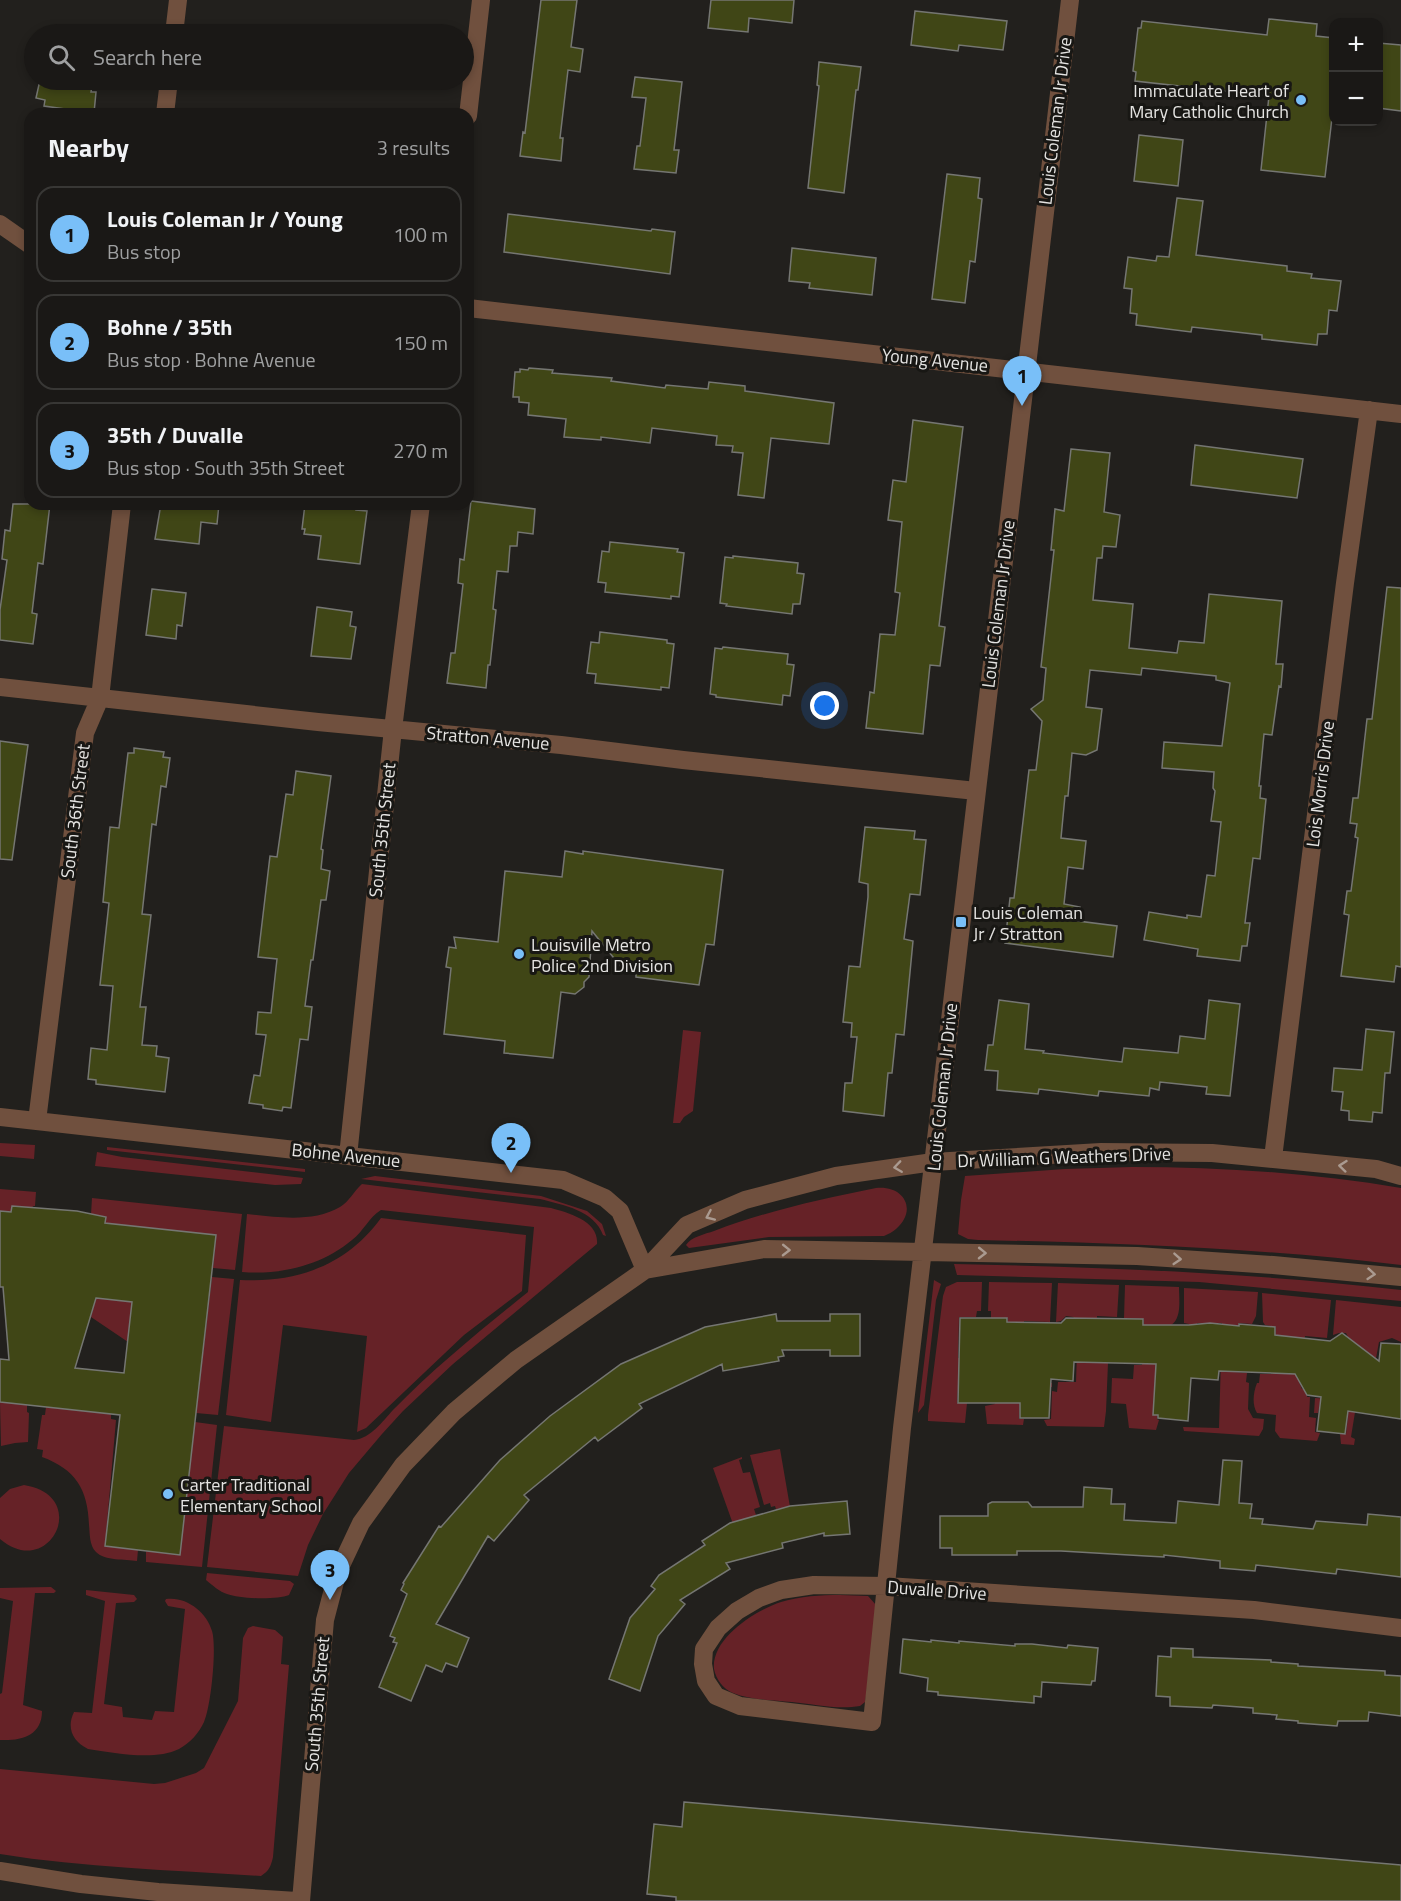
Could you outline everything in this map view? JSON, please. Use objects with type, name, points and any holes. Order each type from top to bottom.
[{"type":"street","points":[[175,24],[178,0]]},
{"type":"street","points":[[474,66],[482,0]]},
{"type":"street","name":"Louis Coleman Jr Drive","points":[[923,1251],[1070,0]]},
{"type":"street","points":[[166,108],[168,90]]},
{"type":"street","points":[[469,108],[471,90]]},
{"type":"street","points":[[0,224],[24,241]]},
{"type":"street","name":"Young Avenue","points":[[474,309],[1401,414]]},
{"type":"street","name":"Lois Morris Drive","points":[[1273,1158],[1369,410]]},
{"type":"street","name":"South 36th Street","points":[[37,1121],[84,732],[100,698],[121,510]]},
{"type":"street","name":"South 35th Street","points":[[348,1156],[393,729],[420,510]]},
{"type":"street","name":"Stratton Avenue","points":[[0,687],[318,723],[561,745],[727,765],[976,790]]},
{"type":"street","name":"Bohne Avenue","points":[[0,1117],[563,1180],[605,1198],[620,1211],[645,1270]]},
{"type":"street","name":"Dr William G Weathers Drive","points":[[367,1515],[404,1465],[454,1412],[516,1360],[645,1270],[687,1225],[745,1200],[836,1176],[933,1162],[1101,1152],[1212,1153],[1376,1169],[1401,1176]]},
{"type":"street","name":"Dr William G Weathers Drive","points":[[645,1270],[764,1250],[923,1251],[1137,1256],[1401,1276]]},
{"type":"street","points":[[887,1586],[902,1428],[923,1251]]},
{"type":"street","name":"South 35th Street","points":[[299,1901],[326,1620],[337,1574],[348,1548],[367,1515]]},
{"type":"street","name":"Duvalle Drive","points":[[887,1586],[872,1722],[740,1706],[716,1696],[706,1681],[703,1664],[704,1649],[718,1628],[737,1611],[759,1598],[781,1590],[814,1585],[887,1586],[1254,1610],[1401,1628]]},
{"type":"street","points":[[0,1871],[81,1884],[299,1901]]},
{"type":"shaded area","points":[[683,1030],[701,1032],[693,1111],[680,1123],[673,1123]]},
{"type":"shaded area","points":[[0,1143],[35,1145],[34,1159],[0,1156]]},
{"type":"shaded area","points":[[107,1147],[305,1169],[305,1172],[107,1150]]},
{"type":"shaded area","points":[[97,1152],[122,1157],[303,1178],[301,1184],[275,1185],[95,1166]]},
{"type":"shaded area","points":[[1132,1167],[1267,1172],[1334,1178],[1401,1188],[1401,1265],[1295,1254],[1190,1247],[978,1240],[968,1239],[958,1234],[965,1176]]},
{"type":"shaded area","points":[[375,1176],[541,1196],[587,1211],[602,1224],[606,1236],[585,1214],[540,1199],[361,1179]]},
{"type":"shaded area","points":[[362,1184],[551,1208],[582,1219],[593,1229],[597,1244],[453,1364],[382,1434],[349,1473],[323,1514],[308,1545],[298,1576],[207,1567],[224,1426],[360,1439],[376,1429],[442,1364],[528,1292],[534,1227],[381,1210],[356,1237],[340,1249],[314,1262],[271,1272],[242,1272],[247,1214],[294,1218],[318,1215],[343,1205]]},
{"type":"shaded area","points":[[876,1188],[894,1190],[905,1200],[907,1207],[903,1222],[884,1236],[769,1237],[689,1248],[686,1245],[698,1236],[754,1217]]},
{"type":"shaded area","points":[[0,1189],[36,1192],[35,1206],[32,1209],[12,1206],[11,1212],[0,1211]]},
{"type":"shaded area","points":[[92,1198],[242,1214],[235,1270],[213,1268],[216,1235],[105,1223],[106,1217],[91,1215]]},
{"type":"shaded area","points":[[381,1218],[526,1235],[522,1291],[464,1335],[366,1428],[357,1432],[367,1336],[283,1325],[271,1422],[226,1415],[240,1280],[281,1278],[319,1268],[353,1248]]},
{"type":"shaded area","points":[[954,1264],[1122,1269],[1289,1279],[1401,1290],[1401,1301],[1199,1282],[957,1275]]},
{"type":"shaded area","points":[[212,1277],[234,1279],[218,1415],[196,1413]]},
{"type":"shaded area","points":[[934,1280],[941,1284],[936,1300],[924,1405],[918,1413]]},
{"type":"shaded area","points":[[957,1282],[982,1282],[981,1311],[977,1311],[976,1317],[959,1317],[958,1358],[960,1358],[957,1403],[967,1403],[965,1423],[928,1421],[943,1296],[946,1287]]},
{"type":"shaded area","points":[[989,1282],[1052,1283],[1050,1322],[1024,1321],[1023,1368],[1038,1382],[1052,1383],[1052,1387],[1020,1388],[1019,1419],[1024,1419],[1023,1425],[987,1424],[985,1406],[995,1404],[997,1374],[1008,1338],[1008,1318],[991,1318],[991,1311],[988,1311]]},
{"type":"shaded area","points":[[1058,1283],[1119,1285],[1117,1317],[1097,1316],[1096,1363],[1108,1363],[1104,1427],[1047,1426],[1044,1420],[1051,1419],[1052,1391],[1057,1392],[1058,1382],[1076,1382],[1078,1322],[1073,1317],[1066,1316],[1056,1322]]},
{"type":"shaded area","points":[[1125,1285],[1179,1287],[1179,1308],[1175,1322],[1171,1328],[1157,1328],[1155,1378],[1168,1379],[1158,1389],[1157,1419],[1159,1420],[1156,1430],[1129,1428],[1126,1404],[1111,1403],[1112,1378],[1133,1379],[1134,1365],[1142,1365],[1144,1319],[1124,1318]]},
{"type":"shaded area","points":[[1184,1288],[1258,1292],[1256,1316],[1252,1324],[1239,1323],[1236,1330],[1234,1372],[1247,1373],[1248,1409],[1253,1418],[1264,1419],[1263,1429],[1259,1436],[1184,1431],[1183,1427],[1219,1428],[1222,1323],[1197,1323],[1197,1330],[1189,1330],[1189,1324],[1184,1323]]},
{"type":"shaded area","points":[[1262,1293],[1331,1300],[1327,1338],[1305,1336],[1299,1382],[1302,1389],[1308,1389],[1309,1417],[1316,1418],[1315,1432],[1320,1433],[1317,1441],[1280,1438],[1275,1431],[1276,1415],[1257,1413],[1255,1410],[1254,1395],[1260,1374],[1273,1374],[1276,1327],[1265,1325],[1263,1322]]},
{"type":"shaded area","points":[[96,1298],[133,1301],[128,1342],[91,1317]]},
{"type":"shaded area","points":[[1336,1300],[1401,1307],[1401,1342],[1392,1338],[1379,1342],[1367,1407],[1356,1406],[1351,1437],[1355,1439],[1354,1445],[1341,1444],[1340,1434],[1346,1434],[1349,1407],[1320,1403],[1318,1413],[1314,1413],[1315,1398],[1344,1400],[1350,1341],[1346,1333],[1333,1335]]},
{"type":"shaded area","points":[[0,1402],[27,1405],[28,1442],[1,1446]]},
{"type":"shaded area","points":[[46,1407],[111,1414],[111,1419],[116,1420],[105,1546],[138,1550],[137,1561],[105,1557],[96,1552],[92,1546],[86,1501],[78,1482],[63,1468],[42,1457],[43,1450],[37,1449],[42,1415],[45,1415]]},
{"type":"shaded area","points":[[195,1422],[217,1425],[202,1567],[146,1562],[146,1551],[180,1554]]},
{"type":"shaded area","points":[[780,1449],[790,1507],[776,1509],[775,1506],[771,1507],[770,1503],[764,1505],[750,1455]]},
{"type":"shaded area","points":[[742,1457],[739,1460],[743,1473],[750,1472],[760,1507],[754,1509],[756,1515],[733,1524],[713,1468]]},
{"type":"shaded area","points":[[24,1485],[45,1492],[56,1504],[59,1518],[56,1532],[47,1543],[34,1550],[18,1549],[0,1539],[0,1498],[10,1489]]},
{"type":"shaded area","points":[[207,1573],[290,1581],[294,1584],[289,1595],[283,1597],[240,1597],[216,1588],[206,1580]]},
{"type":"shaded area","points":[[51,1587],[56,1591],[54,1593],[35,1593],[23,1705],[42,1711],[41,1719],[29,1735],[23,1738],[0,1740],[0,1694],[2,1693],[13,1601],[0,1598],[0,1588]]},
{"type":"shaded area","points":[[86,1590],[134,1595],[137,1599],[134,1602],[116,1603],[104,1704],[122,1707],[123,1717],[152,1720],[155,1711],[174,1712],[185,1609],[168,1606],[166,1599],[188,1603],[206,1618],[212,1631],[214,1663],[207,1714],[197,1734],[179,1749],[158,1755],[122,1754],[88,1749],[78,1743],[72,1734],[71,1724],[74,1712],[92,1713],[105,1601],[86,1595]]},
{"type":"shaded area","points":[[810,1596],[868,1596],[876,1605],[866,1696],[865,1702],[860,1706],[834,1707],[754,1698],[733,1693],[720,1683],[714,1669],[715,1658],[727,1636],[737,1627],[760,1611],[781,1602]]},
{"type":"shaded area","points":[[253,1626],[275,1630],[283,1637],[281,1664],[289,1665],[273,1857],[266,1872],[261,1876],[130,1868],[0,1854],[0,1769],[154,1784],[165,1783],[204,1768],[238,1701],[243,1638],[248,1628]]},
{"type":"building","points":[[541,0],[577,0],[571,47],[583,49],[580,72],[568,70],[560,138],[563,138],[561,161],[520,156],[523,132],[525,133]]},
{"type":"building","points":[[711,0],[794,0],[792,23],[749,18],[748,32],[708,28]]},
{"type":"building","points":[[915,11],[1007,21],[1003,50],[959,45],[958,51],[911,45]]},
{"type":"building","name":"Immaculate Heart of Mary Catholic Church","points":[[1269,19],[1317,24],[1316,36],[1329,37],[1329,126],[1331,126],[1325,177],[1261,170],[1269,96],[1135,81],[1136,72],[1133,71],[1138,28],[1141,28],[1142,21],[1267,35]]},
{"type":"building","points":[[1383,43],[1401,45],[1401,111],[1383,109]]},
{"type":"building","points":[[819,62],[861,67],[858,90],[856,90],[844,193],[808,188],[819,86],[817,85]]},
{"type":"building","points":[[635,77],[682,82],[674,150],[679,150],[676,173],[634,169],[637,146],[640,146],[646,98],[632,97]]},
{"type":"building","points":[[38,90],[91,90],[91,92],[96,92],[94,108],[44,106],[45,100],[36,98]]},
{"type":"building","points":[[1139,135],[1183,140],[1178,186],[1134,181]]},
{"type":"building","points":[[947,174],[980,178],[978,198],[982,199],[975,262],[970,261],[965,303],[932,299]]},
{"type":"building","points":[[1177,198],[1203,201],[1196,255],[1287,266],[1287,271],[1312,274],[1311,278],[1341,281],[1337,311],[1329,310],[1327,334],[1318,334],[1317,345],[1262,339],[1262,335],[1192,327],[1191,332],[1136,325],[1137,314],[1130,313],[1132,289],[1124,288],[1128,257],[1156,261],[1157,256],[1169,257]]},
{"type":"building","points":[[508,214],[675,232],[670,274],[504,252]]},
{"type":"building","points":[[792,248],[876,258],[872,295],[809,288],[810,283],[789,281]]},
{"type":"building","points":[[529,368],[553,370],[552,373],[612,378],[611,381],[665,388],[666,385],[708,389],[709,382],[745,386],[745,391],[834,403],[829,444],[771,438],[764,498],[738,495],[743,453],[732,452],[733,446],[716,445],[717,436],[652,428],[650,443],[601,437],[601,440],[564,437],[566,419],[528,415],[529,403],[519,402],[519,397],[513,397],[515,372]]},
{"type":"building","points":[[913,420],[963,427],[939,626],[945,627],[940,666],[930,665],[923,734],[866,728],[870,692],[874,693],[880,634],[895,635],[900,593],[895,592],[902,522],[888,520],[893,480],[906,482]]},
{"type":"building","points":[[1195,445],[1303,459],[1297,498],[1191,485]]},
{"type":"building","points":[[1071,449],[1110,453],[1104,512],[1120,515],[1116,547],[1103,546],[1102,558],[1097,558],[1093,600],[1133,604],[1129,648],[1177,653],[1179,641],[1204,643],[1209,594],[1282,601],[1276,664],[1283,664],[1281,687],[1279,686],[1272,735],[1264,734],[1259,786],[1261,786],[1260,798],[1266,799],[1260,859],[1253,858],[1245,923],[1250,923],[1247,946],[1242,946],[1240,961],[1197,956],[1198,949],[1144,940],[1149,912],[1187,918],[1187,915],[1201,917],[1207,875],[1215,876],[1221,822],[1211,821],[1215,791],[1213,788],[1214,772],[1162,768],[1164,742],[1222,746],[1230,683],[1216,680],[1216,676],[1142,668],[1141,675],[1090,670],[1086,707],[1102,709],[1097,750],[1086,755],[1072,753],[1068,796],[1065,796],[1061,838],[1086,841],[1083,869],[1068,867],[1064,904],[1080,907],[1078,921],[1117,926],[1113,957],[1005,943],[1010,898],[1014,898],[1029,770],[1036,770],[1042,721],[1031,709],[1043,700],[1046,668],[1041,667],[1054,550],[1051,550],[1055,509],[1064,511]]},
{"type":"building","points":[[474,501],[535,509],[533,534],[518,532],[517,546],[510,546],[508,572],[497,571],[493,609],[496,610],[486,688],[447,683],[451,653],[455,653],[463,584],[458,583],[460,559],[464,560],[470,510],[474,510]]},
{"type":"building","points":[[13,504],[24,504],[24,510],[49,510],[43,564],[38,563],[32,613],[37,614],[33,644],[0,640],[0,610],[7,560],[2,559],[5,530],[10,531]]},
{"type":"building","points":[[160,510],[218,510],[217,524],[201,522],[199,544],[155,539]]},
{"type":"building","points":[[304,510],[367,511],[360,564],[318,559],[321,536],[304,534],[305,529],[302,529]]},
{"type":"building","points":[[610,542],[678,549],[677,552],[684,553],[679,597],[671,596],[671,599],[605,592],[606,583],[598,582],[602,551],[609,552]]},
{"type":"building","points":[[733,556],[798,563],[797,573],[804,574],[800,604],[793,604],[792,614],[726,606],[727,604],[720,603],[725,557],[733,558]]},
{"type":"building","points":[[1387,587],[1401,588],[1401,967],[1396,966],[1394,982],[1341,976],[1349,915],[1344,914],[1347,891],[1351,891],[1358,838],[1355,837],[1357,824],[1350,823],[1353,798],[1358,798],[1367,719],[1372,719]]},
{"type":"building","points":[[152,589],[186,593],[182,626],[177,625],[176,639],[146,635]]},
{"type":"building","points":[[317,607],[352,612],[350,626],[356,627],[351,659],[311,656]]},
{"type":"building","points":[[600,632],[667,640],[667,643],[674,644],[669,688],[661,687],[661,690],[595,683],[596,674],[587,673],[591,642],[599,643]]},
{"type":"building","points":[[723,647],[788,654],[787,664],[794,665],[790,696],[783,695],[782,705],[716,697],[710,694],[715,648],[722,649]]},
{"type":"building","points":[[0,741],[28,745],[12,860],[0,859]]},
{"type":"building","points":[[134,748],[164,752],[163,757],[170,758],[166,787],[161,786],[156,825],[152,824],[142,914],[151,915],[140,1007],[146,1007],[142,1045],[157,1046],[156,1056],[169,1058],[165,1092],[96,1084],[96,1080],[88,1079],[91,1048],[107,1050],[113,986],[100,985],[109,903],[103,902],[110,827],[119,828],[128,753],[134,753]]},
{"type":"building","points":[[296,771],[331,776],[321,849],[323,850],[321,869],[330,871],[326,900],[321,900],[305,1006],[312,1007],[308,1040],[300,1039],[291,1108],[283,1107],[282,1111],[249,1103],[254,1075],[260,1076],[266,1035],[256,1034],[258,1012],[271,1013],[277,959],[258,957],[270,856],[277,857],[286,794],[293,795]]},
{"type":"building","points":[[865,827],[915,831],[914,839],[926,840],[920,895],[910,894],[904,939],[913,941],[904,1035],[896,1034],[892,1073],[888,1073],[884,1116],[843,1111],[845,1083],[852,1083],[857,1037],[851,1037],[852,1023],[843,1022],[849,966],[860,967],[868,897],[868,884],[859,882]]},
{"type":"building","name":"Louisville Metro Police 2nd Division","points":[[565,851],[583,854],[583,851],[723,870],[714,945],[706,944],[699,985],[636,977],[636,970],[622,968],[592,931],[589,977],[584,982],[584,987],[575,994],[561,992],[553,1058],[504,1053],[505,1041],[444,1034],[451,968],[446,967],[449,947],[456,948],[454,937],[498,942],[505,871],[562,877]]},
{"type":"building","points":[[999,1000],[1029,1004],[1025,1049],[1122,1062],[1124,1048],[1178,1053],[1180,1036],[1205,1039],[1209,1000],[1240,1004],[1230,1096],[1206,1094],[1207,1087],[1160,1082],[1159,1090],[1150,1088],[1149,1096],[1099,1091],[1098,1096],[1039,1089],[1038,1094],[997,1090],[998,1071],[985,1070],[988,1045],[993,1045]]},
{"type":"building","points":[[1366,1029],[1394,1032],[1390,1073],[1385,1073],[1382,1113],[1373,1112],[1372,1122],[1349,1120],[1349,1111],[1341,1110],[1343,1092],[1332,1091],[1334,1068],[1362,1070]]},
{"type":"building","points":[[12,1206],[77,1211],[106,1217],[105,1223],[216,1235],[180,1555],[105,1546],[120,1415],[0,1402],[0,1359],[9,1360],[3,1287],[0,1287],[0,1211],[11,1212]],"holes":[[[96,1298],[132,1302],[124,1373],[75,1368]]]},
{"type":"building","points":[[776,1314],[777,1321],[830,1321],[830,1314],[860,1314],[860,1356],[830,1356],[830,1350],[782,1350],[784,1356],[778,1357],[779,1361],[723,1371],[722,1364],[639,1404],[642,1408],[598,1441],[595,1437],[524,1495],[529,1500],[494,1541],[488,1536],[436,1624],[469,1638],[457,1667],[446,1663],[442,1672],[426,1665],[411,1701],[379,1687],[397,1643],[393,1642],[395,1638],[390,1636],[407,1594],[401,1590],[403,1583],[439,1526],[441,1527],[500,1460],[550,1416],[621,1364],[705,1327]]},
{"type":"building","points":[[960,1318],[1007,1318],[1007,1322],[1061,1323],[1066,1318],[1143,1319],[1143,1325],[1210,1323],[1239,1326],[1239,1324],[1275,1327],[1275,1335],[1330,1341],[1342,1333],[1379,1361],[1381,1343],[1401,1344],[1401,1419],[1348,1411],[1345,1434],[1317,1431],[1321,1397],[1307,1395],[1295,1374],[1219,1371],[1218,1380],[1191,1378],[1188,1421],[1158,1418],[1158,1415],[1153,1415],[1156,1364],[1074,1362],[1073,1381],[1051,1379],[1049,1418],[1020,1418],[1020,1403],[958,1403]]},
{"type":"building","points":[[1223,1460],[1242,1461],[1239,1503],[1252,1504],[1250,1518],[1263,1519],[1262,1524],[1313,1529],[1316,1521],[1367,1525],[1368,1514],[1401,1517],[1401,1577],[1337,1569],[1336,1574],[1256,1565],[1255,1571],[1220,1568],[1220,1561],[1164,1555],[1164,1557],[1017,1551],[1017,1555],[952,1555],[952,1548],[940,1548],[940,1516],[988,1516],[988,1504],[992,1502],[1028,1502],[1032,1507],[1083,1507],[1084,1487],[1112,1489],[1111,1504],[1125,1504],[1124,1520],[1176,1523],[1178,1501],[1219,1505]]},
{"type":"building","points":[[847,1501],[850,1534],[824,1536],[824,1533],[782,1543],[783,1548],[726,1563],[730,1569],[680,1600],[685,1604],[658,1636],[640,1691],[609,1679],[630,1618],[655,1589],[651,1586],[659,1575],[705,1545],[702,1541],[730,1523],[790,1506]]},
{"type":"building","points":[[903,1639],[1015,1646],[1015,1644],[1032,1644],[1067,1648],[1068,1645],[1098,1648],[1095,1681],[1092,1681],[1091,1685],[1042,1682],[1041,1697],[1034,1696],[1034,1703],[938,1695],[938,1692],[927,1691],[928,1678],[900,1673]]},
{"type":"building","points":[[1171,1648],[1193,1649],[1193,1657],[1271,1660],[1271,1662],[1298,1664],[1298,1666],[1385,1671],[1385,1675],[1401,1676],[1401,1716],[1369,1712],[1368,1721],[1338,1721],[1337,1726],[1276,1719],[1277,1715],[1253,1713],[1253,1708],[1213,1705],[1212,1708],[1170,1706],[1170,1697],[1156,1696],[1158,1656],[1171,1657]]},
{"type":"building","points":[[684,1802],[1401,1865],[1401,1901],[676,1901],[676,1897],[647,1894],[654,1824],[682,1827]]},
{"type":"place","name":"Immaculate Heart of Mary Catholic Church","points":[[1301,100]]},
{"type":"place","name":"Louis Coleman Jr / Young","points":[[1022,406]]},
{"type":"place","name":"Louis Coleman Jr / Stratton","points":[[961,922]]},
{"type":"place","name":"Louisville Metro Police 2nd Division","points":[[519,954]]},
{"type":"place","name":"Bohne / 35th","points":[[511,1173]]},
{"type":"place","name":"Carter Traditional Elementary School","points":[[168,1494]]},
{"type":"place","name":"35th / Duvalle","points":[[330,1600]]}]
